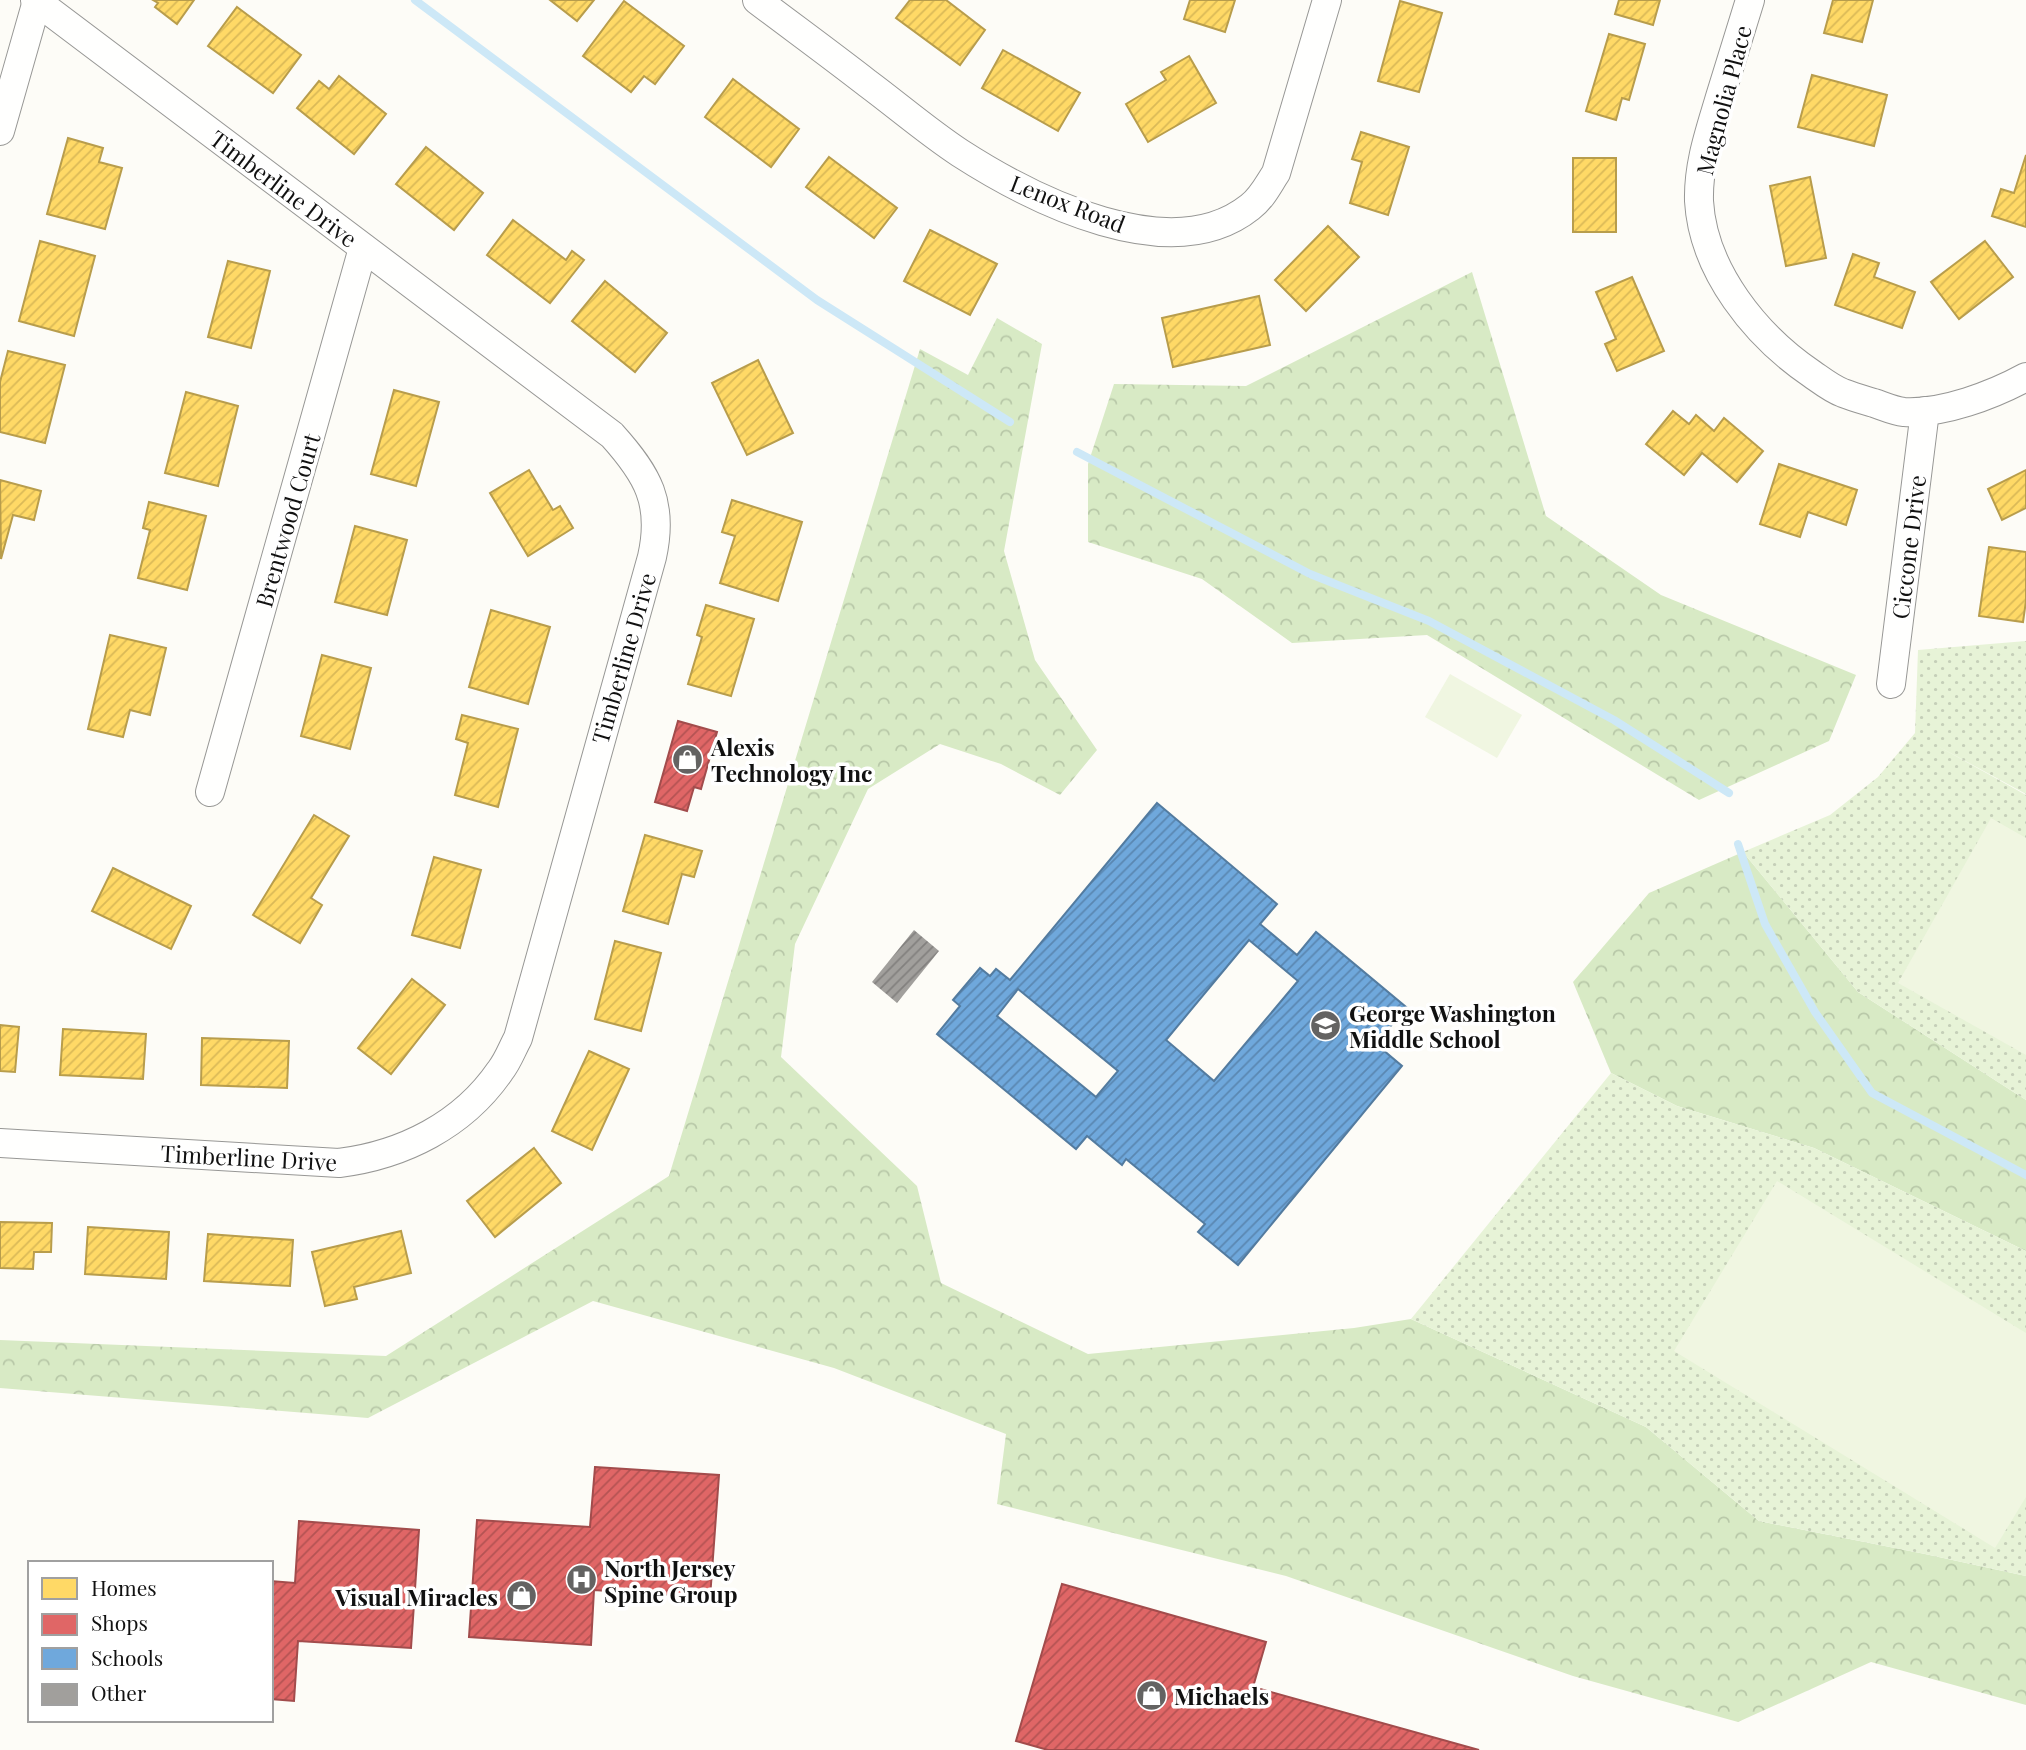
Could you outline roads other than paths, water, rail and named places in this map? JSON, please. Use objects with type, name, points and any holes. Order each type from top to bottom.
[{"type":"street","name":"Lenox Road","points":[[757,0],[958,152],[1004,180],[1054,203],[1115,225],[1148,232],[1179,233],[1209,228],[1227,221],[1250,207],[1263,195],[1276,173],[1327,0]]},
{"type":"street","name":"Magnolia Place","points":[[1750,0],[1700,169],[1699,202],[1706,236],[1719,271],[1739,304],[1764,335],[1795,362],[1830,386],[1842,393],[1902,412],[1925,411],[1969,401],[2026,377]]},
{"type":"street","points":[[0,131],[36,1]]},
{"type":"street","name":"Timberline Drive","points":[[0,1143],[339,1163],[393,1151],[430,1135],[462,1114],[480,1098],[502,1069],[518,1038],[657,533],[655,508],[647,482],[612,435],[36,1]]},
{"type":"street","name":"Brentwood Court","points":[[210,792],[363,247]]},
{"type":"street","name":"Ciccone Drive","points":[[1891,684],[1925,411]]},
{"type":"waterway","points":[[415,0],[817,300],[1010,422]]},
{"type":"waterway","points":[[1077,452],[1310,574],[1429,621],[1614,720],[1729,793]]},
{"type":"waterway","points":[[1738,844],[1765,924],[1815,1012],[1872,1093],[2026,1175]]},
{"type":"place","name":"Alexis Technology Inc","points":[[688,759]]},
{"type":"place","name":"George Washington Middle School","points":[[1326,1025]]},
{"type":"place","name":"North Jersey Spine Group","points":[[581,1580]]},
{"type":"place","name":"Visual Miracles","points":[[521,1596]]},
{"type":"place","name":"Michaels","points":[[1151,1695]]}]
